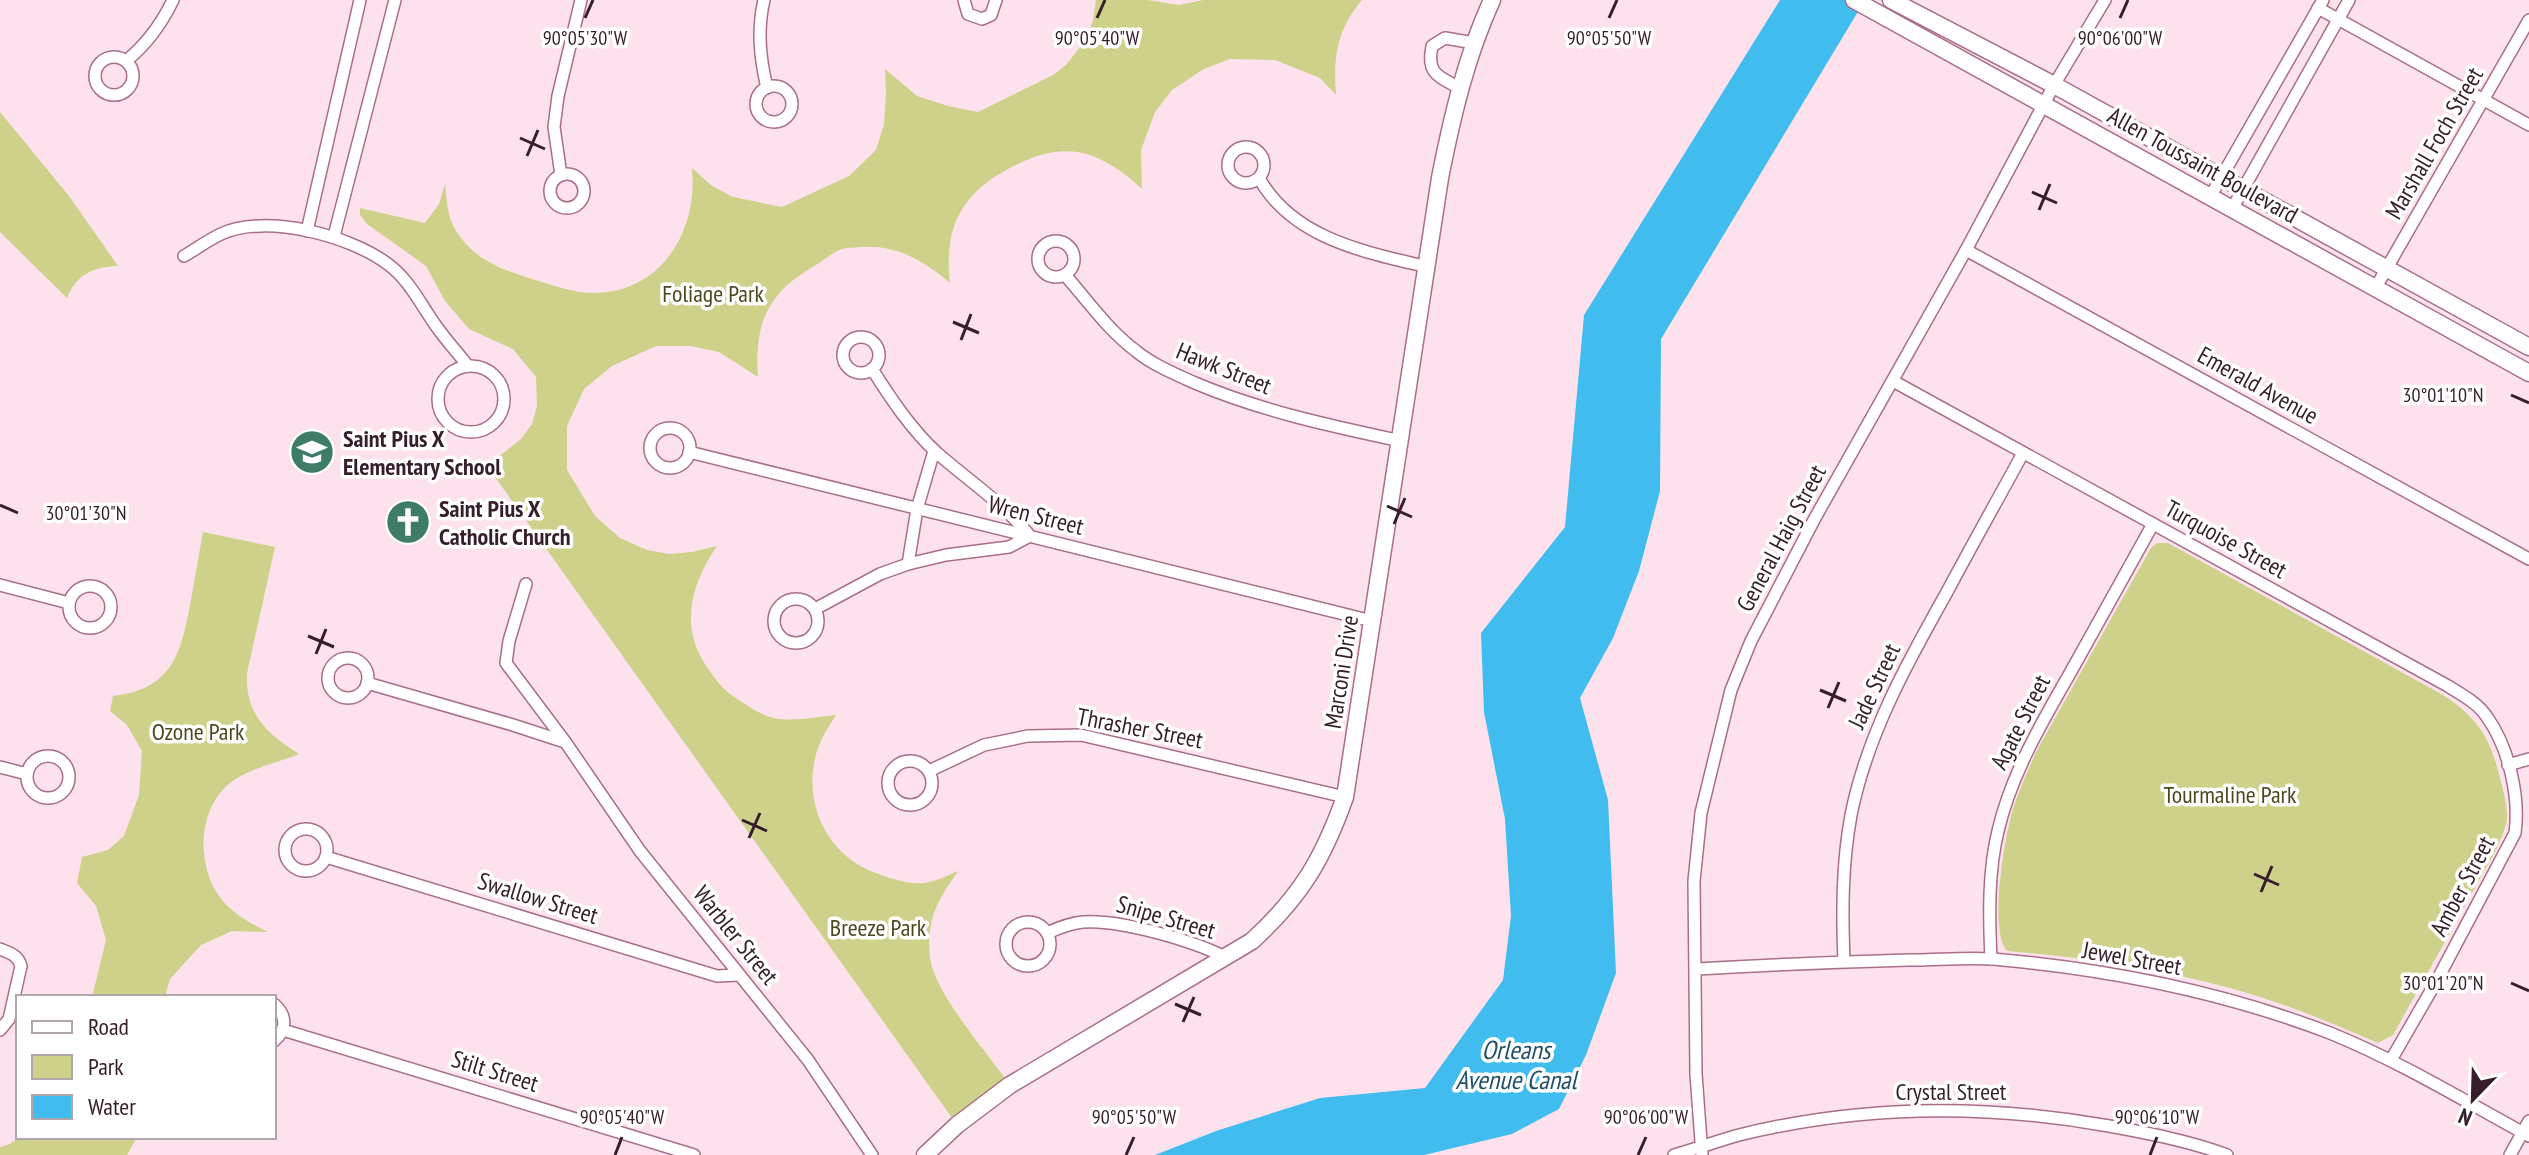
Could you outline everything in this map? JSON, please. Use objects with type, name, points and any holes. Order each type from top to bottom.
[{"type":"main road","name":"Marconi Drive","points":[[925,1155],[957,1125],[1010,1085],[1252,941],[1277,919],[1307,881],[1326,846],[1345,797],[1440,178],[1474,43],[1492,0]]},
{"type":"main road","name":"Allen Toussaint Boulevard","points":[[1854,0],[2528,371]]},
{"type":"main road","name":"Allen Toussaint Boulevard","points":[[1891,0],[2054,85],[2529,347]]},
{"type":"main road","points":[[1938,48],[1948,28]]},
{"type":"street","points":[[126,61],[144,46],[164,19],[173,0]]},
{"type":"street","points":[[307,231],[360,0]]},
{"type":"street","points":[[334,236],[395,0]]},
{"type":"street","points":[[561,175],[554,127],[558,96],[581,0]]},
{"type":"street","points":[[764,0],[760,16],[760,58],[767,88]]},
{"type":"street","points":[[964,0],[968,14],[982,19],[991,15],[996,0]]},
{"type":"street","name":"General Haig Street","points":[[1701,1151],[1696,1074],[1694,881],[1701,813],[1731,690],[1775,592],[1966,250],[2054,85],[2105,0]]},
{"type":"street","points":[[2232,209],[2349,0]]},
{"type":"street","points":[[2210,197],[2320,4],[2339,19],[2529,125]]},
{"type":"street","name":"Marshall Foch Street","points":[[2376,287],[2529,20]]},
{"type":"street","points":[[1461,89],[1434,73],[1429,61],[1432,46],[1445,38],[1474,43]]},
{"type":"street","points":[[1259,178],[1266,191],[1287,212],[1312,230],[1353,249],[1428,267]]},
{"type":"street","points":[[184,256],[223,233],[250,227],[277,227],[334,236],[390,266],[414,291],[434,323],[468,366],[489,371],[497,379],[503,389],[504,400],[497,421],[478,432],[466,433],[446,423],[437,403],[438,393],[449,374],[468,366]]},
{"type":"street","name":"Emerald Avenue","points":[[1966,250],[2529,559]]},
{"type":"street","name":"Hawk Street","points":[[1065,275],[1113,332],[1138,353],[1170,372],[1286,416],[1401,441]]},
{"type":"street","points":[[815,609],[880,574],[908,564],[946,555],[1009,547],[1030,536],[1017,520],[934,451],[899,410],[872,369]]},
{"type":"street","name":"Turquoise Street","points":[[1893,381],[2472,701],[2486,716],[2498,737],[2508,765]]},
{"type":"street","points":[[908,564],[917,509],[934,451]]},
{"type":"street","name":"Wren Street","points":[[689,452],[1372,621]]},
{"type":"street","name":"Jade Street","points":[[1844,961],[1843,877],[1846,846],[1872,743],[1904,669],[2023,453]]},
{"type":"street","name":"Agate Street","points":[[1991,959],[1989,915],[1998,830],[2020,766],[2153,524]]},
{"type":"street","name":"Warbler Street","points":[[526,584],[509,641],[506,663],[566,743],[640,851],[808,1060],[872,1155]]},
{"type":"street","points":[[0,585],[69,603]]},
{"type":"street","points":[[798,599],[815,609],[818,628],[810,639],[798,644],[780,636],[774,618],[785,602],[798,599]]},
{"type":"street","points":[[367,683],[566,743]]},
{"type":"street","name":"Thrasher Street","points":[[929,771],[997,742],[1028,736],[1081,735],[1345,797]]},
{"type":"street","points":[[2508,765],[2529,759]]},
{"type":"street","name":"Amber Street","points":[[2391,1060],[2515,833],[2518,815],[2508,765]]},
{"type":"street","points":[[0,767],[27,774]]},
{"type":"street","name":"Swallow Street","points":[[326,857],[717,976],[739,975]]},
{"type":"street","name":"Snipe Street","points":[[1047,933],[1079,922],[1100,921],[1179,939],[1227,958]]},
{"type":"street","points":[[0,949],[13,954],[21,966],[9,1019],[0,1030]]},
{"type":"street","name":"Jewel Street","points":[[1697,969],[1844,961],[1991,959],[2096,972],[2252,1006],[2330,1033],[2391,1060],[2527,1130]]},
{"type":"street","points":[[276,1006],[283,1014],[283,1030],[276,1039]]},
{"type":"street","name":"Stilt Street","points":[[283,1030],[694,1155]]},
{"type":"street","name":"Crystal Street","points":[[1674,1155],[1701,1151],[1759,1131],[1849,1116],[1971,1110],[2070,1119],[2174,1139],[2227,1155]]},
{"type":"street","points":[[2510,1155],[2527,1130]]},
{"type":"green space","points":[[1096,0],[1148,0],[1179,5],[1203,0],[1362,0],[1347,22],[1338,44],[1336,95],[1320,78],[1275,60],[1230,59],[1204,69],[1172,90],[1155,112],[1141,150],[1142,189],[1113,166],[1087,154],[1055,152],[1025,160],[984,185],[962,210],[950,243],[950,283],[930,267],[898,251],[874,247],[842,249],[800,275],[776,298],[762,325],[757,358],[758,377],[719,352],[691,346],[656,346],[612,366],[584,389],[567,426],[567,470],[595,516],[620,538],[647,550],[669,554],[717,546],[695,590],[691,621],[698,652],[720,684],[750,707],[774,718],[836,715],[818,747],[813,777],[817,812],[833,842],[859,865],[899,881],[928,882],[958,871],[934,913],[929,939],[931,964],[957,1014],[1010,1085],[957,1125],[485,463],[521,439],[532,424],[537,406],[536,377],[513,349],[469,329],[445,301],[426,266],[367,224],[360,215],[360,208],[425,223],[439,204],[445,184],[449,214],[456,231],[471,249],[489,262],[572,291],[597,293],[621,289],[641,281],[672,252],[689,213],[692,168],[712,186],[733,197],[782,207],[849,176],[876,150],[884,124],[885,69],[917,96],[978,112],[1053,75],[1066,65],[1084,42],[1093,21]]},
{"type":"green space","points":[[0,112],[69,196],[118,266],[87,273],[67,298],[0,232]]},
{"type":"green space","name":"Ozone Park","points":[[203,532],[275,547],[247,673],[247,687],[260,721],[299,754],[254,770],[230,783],[212,807],[204,837],[207,868],[219,896],[235,912],[268,932],[232,931],[201,945],[170,979],[166,995],[92,995],[106,940],[96,906],[77,883],[82,857],[108,850],[124,836],[139,795],[142,751],[127,725],[110,711],[113,696],[150,685],[171,665],[183,636]]},
{"type":"green space","name":"Tourmaline Park","points":[[2157,543],[2168,543],[2443,695],[2475,722],[2488,742],[2506,801],[2504,832],[2393,1035],[2378,1043],[2305,1013],[2230,988],[2119,964],[2007,951],[2002,941],[1999,907],[2002,865],[2019,792],[2036,752],[2151,548]]},
{"type":"green space","points":[[16,1139],[136,1139],[127,1155],[0,1155],[0,1147]]},
{"type":"water","name":"Orleans Avenue Canal","points":[[1780,0],[1865,0],[1661,339],[1660,491],[1639,571],[1613,638],[1580,698],[1608,800],[1616,973],[1586,1055],[1559,1109],[1512,1134],[1424,1155],[1155,1155],[1216,1131],[1320,1098],[1425,1088],[1503,980],[1511,916],[1505,819],[1484,712],[1481,633],[1565,527],[1584,315]]},
{"type":"place","name":"Saint Pius X Elementary School","points":[[312,452]]},
{"type":"place","name":"Saint Pius X Catholic Church","points":[[408,522]]},
{"type":"park label","name":"Foliage Park","points":[[713,293]]},
{"type":"park label","name":"Breeze Park","points":[[878,927]]}]
